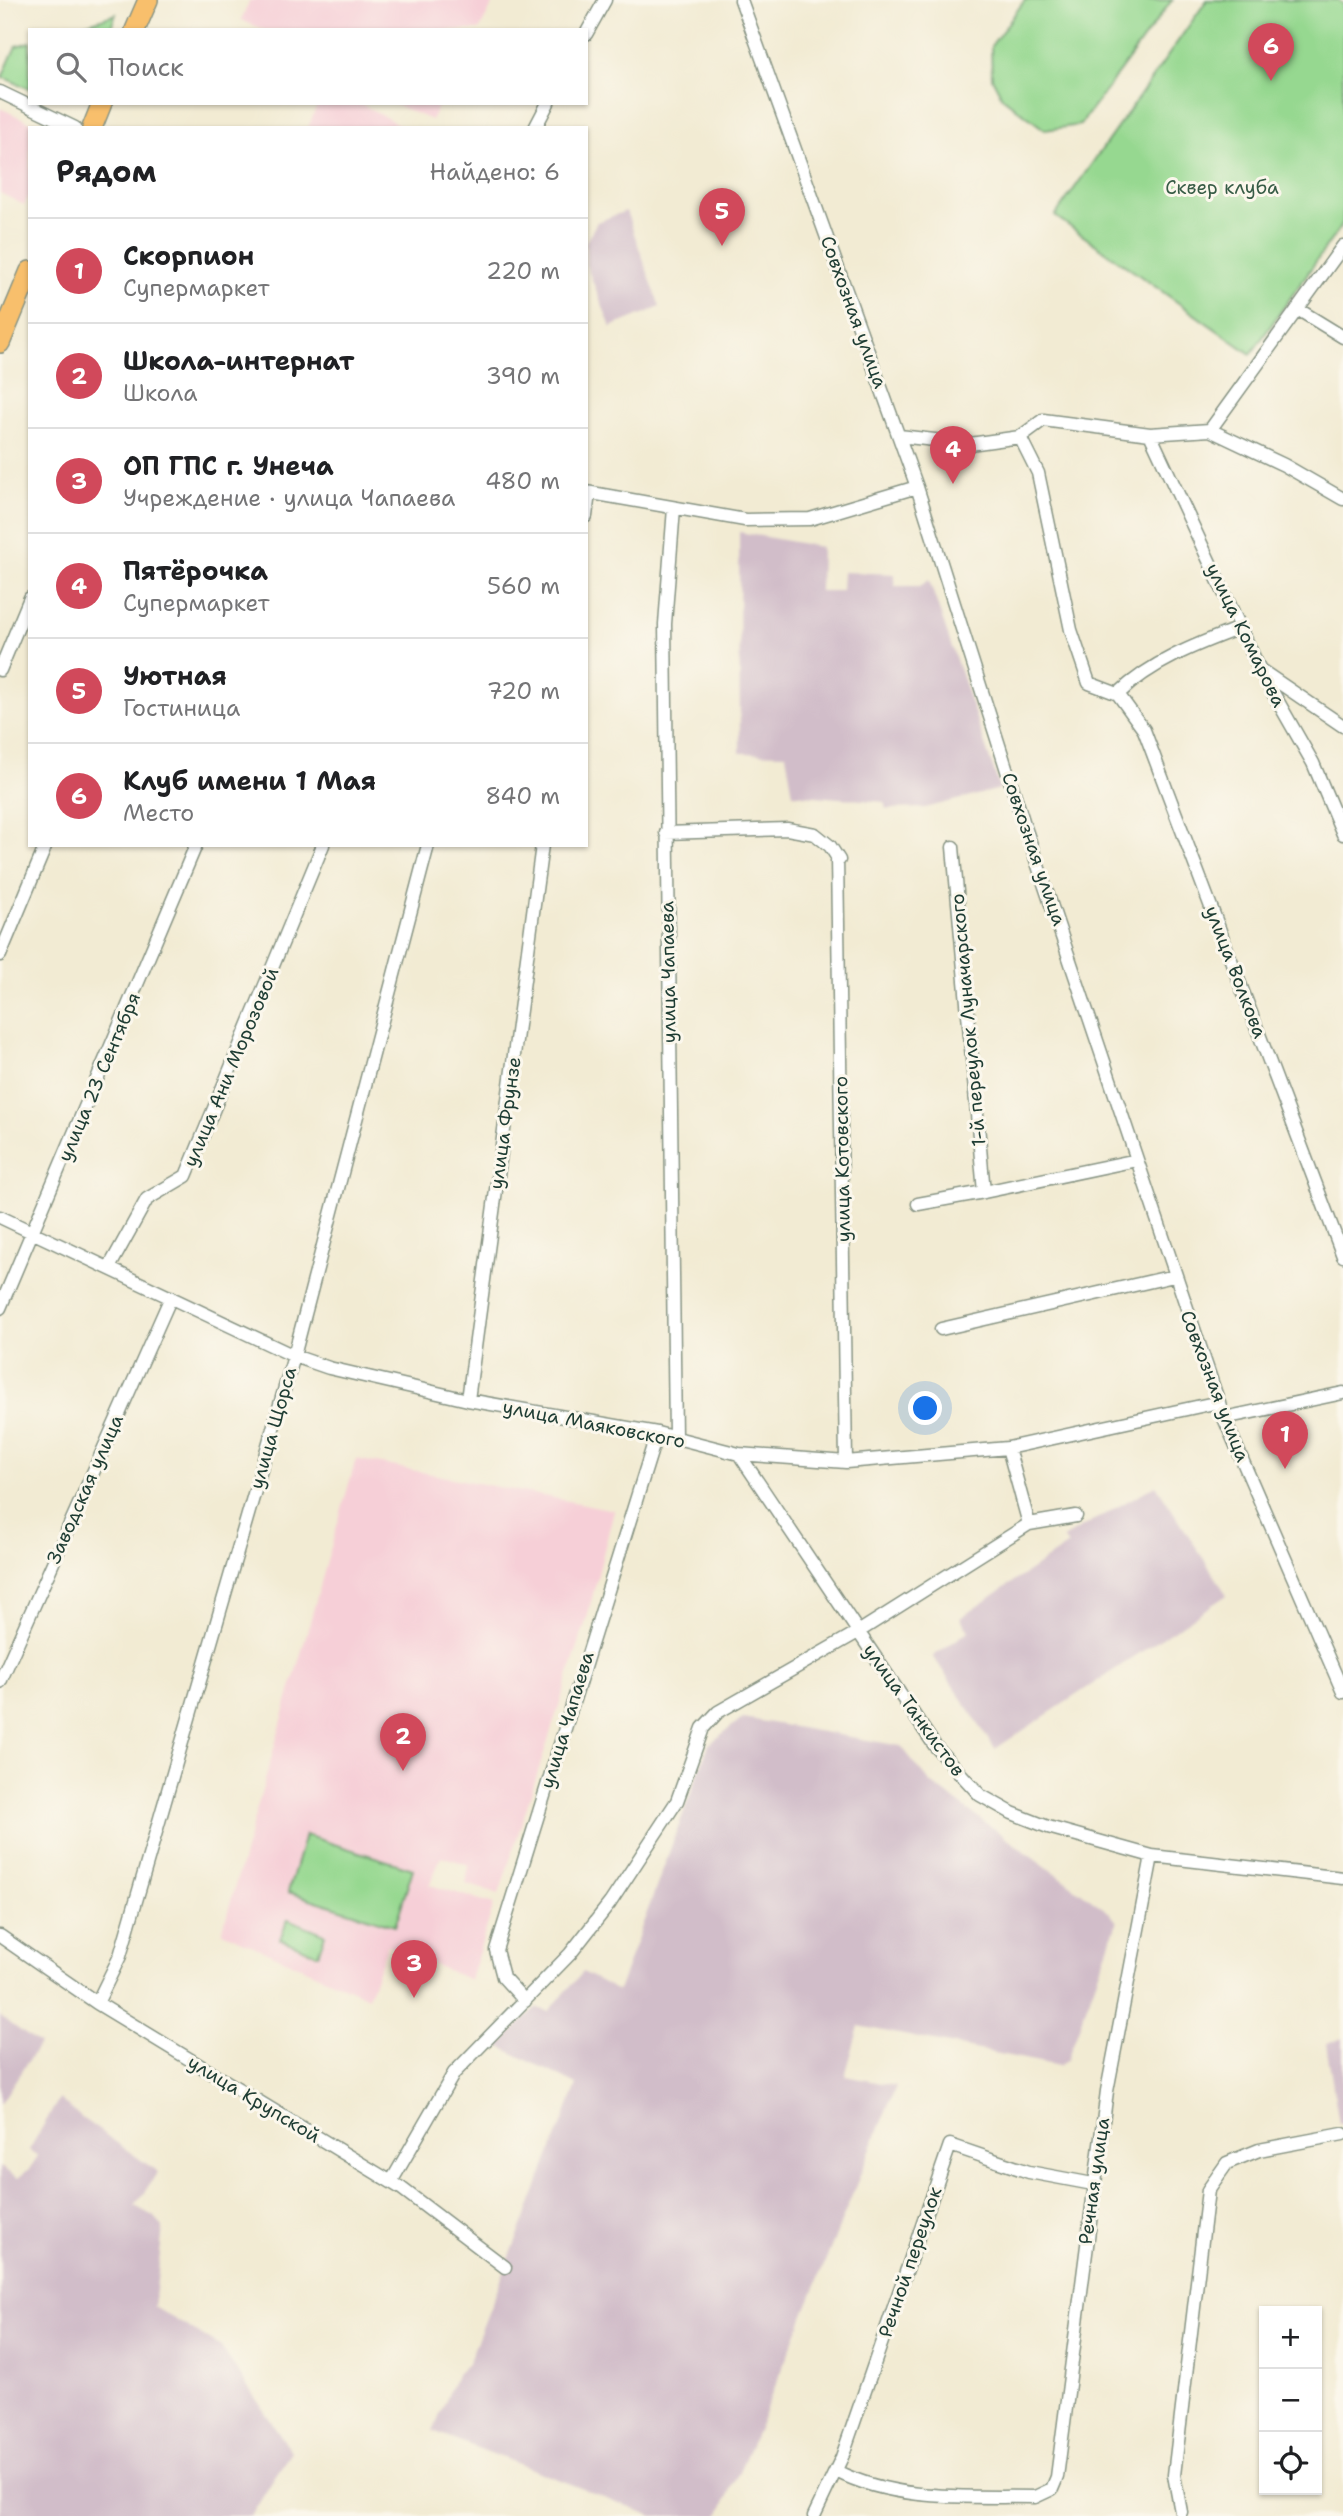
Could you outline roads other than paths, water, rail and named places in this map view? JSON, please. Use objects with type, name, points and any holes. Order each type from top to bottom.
[{"type":"main road","points":[[136,28],[148,0]]},
{"type":"main road","points":[[93,126],[101,105]]},
{"type":"main road","points":[[0,343],[28,276]]},
{"type":"street","points":[[588,30],[605,0]]},
{"type":"street","name":"Совхозная улица","points":[[741,0],[917,487],[1024,824],[1068,947],[1174,1276],[1224,1418],[1343,1692]]},
{"type":"street","points":[[0,92],[71,126]]},
{"type":"street","points":[[536,126],[547,105]]},
{"type":"street","points":[[1210,430],[1343,246]]},
{"type":"street","points":[[1298,310],[1343,337]]},
{"type":"street","points":[[899,436],[970,444],[1020,437],[1043,421],[1150,434],[1210,430],[1284,465],[1343,499]]},
{"type":"street","name":"улица Комарова","points":[[1150,434],[1260,670],[1312,763],[1343,834]]},
{"type":"street","points":[[1020,437],[1038,472],[1071,630],[1089,684],[1118,694],[1130,682],[1197,643],[1240,628]]},
{"type":"street","points":[[588,493],[745,520],[810,519],[917,487]]},
{"type":"street","name":"улица Чапаева","points":[[674,508],[665,624],[675,1437]]},
{"type":"street","points":[[0,670],[28,603]]},
{"type":"street","points":[[1260,670],[1343,726]]},
{"type":"street","name":"улица Волкова","points":[[1118,694],[1144,730],[1343,1256]]},
{"type":"street","name":"улица Котовского","points":[[666,833],[787,829],[814,834],[831,846],[838,858],[846,1462]]},
{"type":"street","points":[[0,955],[45,847]]},
{"type":"street","name":"улица 23 Сентября","points":[[0,1308],[196,847]]},
{"type":"street","name":"улица Ани Морозовой","points":[[110,1266],[147,1199],[186,1175],[322,847]]},
{"type":"street","name":"улица Щорса","points":[[97,2003],[120,1956],[294,1356],[427,847]]},
{"type":"street","name":"улица Фрунзе","points":[[468,1400],[542,847]]},
{"type":"street","name":"1-й переулок Луначарского","points":[[953,847],[984,1192]]},
{"type":"street","points":[[918,1204],[1137,1160]]},
{"type":"street","name":"улица Маяковского","points":[[0,1217],[110,1266],[294,1356],[329,1368],[468,1400],[656,1433],[739,1454],[846,1462],[1008,1448],[1219,1402]]},
{"type":"street","points":[[941,1329],[1174,1276]]},
{"type":"street","name":"Заводская улица","points":[[0,1682],[171,1297]]},
{"type":"street","points":[[1224,1418],[1343,1393]]},
{"type":"street","name":"улица Чапаева","points":[[525,2001],[503,1977],[496,1950],[656,1433]]},
{"type":"street","points":[[1008,1448],[1029,1524]]},
{"type":"street","points":[[739,1454],[858,1632],[1029,1524],[1076,1516]]},
{"type":"street","name":"улица Танкистов","points":[[391,2182],[454,2073],[570,1954],[610,1903],[677,1801],[703,1728],[718,1712],[858,1632],[936,1746],[980,1795],[1012,1813],[1048,1827],[1152,1856],[1343,1878]]},
{"type":"street","name":"Речная улица","points":[[836,2471],[862,2484],[910,2494],[1035,2497],[1052,2489],[1058,2477],[1093,2184],[1107,2091],[1152,1856]]},
{"type":"street","name":"улица Крупской","points":[[0,1936],[97,2003],[391,2182],[505,2267]]},
{"type":"street","points":[[1181,2512],[1174,2475],[1209,2190],[1227,2162],[1259,2150],[1343,2134]]},
{"type":"street","name":"Речной переулок","points":[[814,2516],[836,2471],[950,2145],[1029,2172],[1093,2184]]},
{"type":"place","name":"Клуб имени 1 Мая","points":[[1271,81]]},
{"type":"place","name":"Уютная","points":[[722,246]]},
{"type":"place","name":"Пятёрочка","points":[[953,484]]},
{"type":"place","name":"Скорпион","points":[[1285,1469]]},
{"type":"place","name":"Школа-интернат","points":[[403,1771]]},
{"type":"place","name":"ОП ГПС г. Унеча","points":[[414,1998]]},
{"type":"park label","name":"Сквер клуба","points":[[1222,187]]}]
